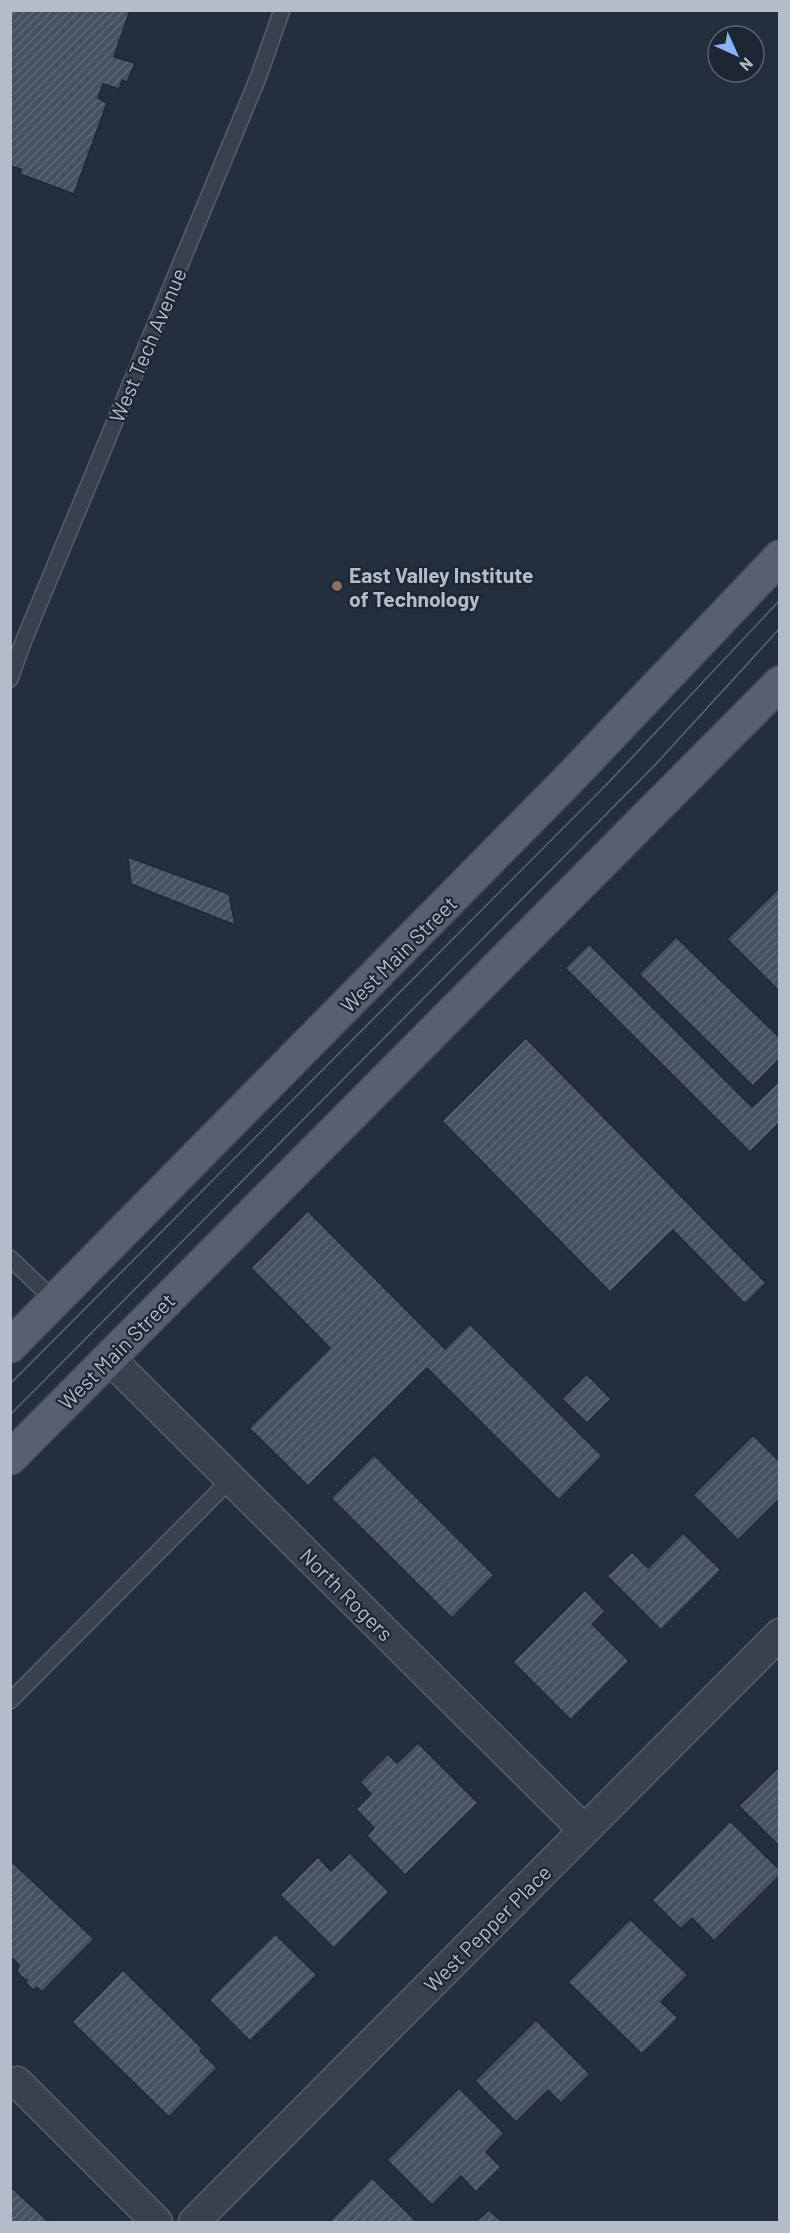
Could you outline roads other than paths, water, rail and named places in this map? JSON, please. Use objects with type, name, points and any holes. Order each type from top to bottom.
[{"type":"main road","name":"West Main Street","points":[[10,1346],[572,777],[780,557]]},
{"type":"main road","name":"West Main Street","points":[[10,1458],[780,683]]},
{"type":"street","name":"North Rogers","points":[[109,1358],[584,1830]]},
{"type":"street","name":"West Pepper Place","points":[[194,2223],[780,1634]]},
{"type":"street","points":[[16,2082],[157,2223]]},
{"type":"lane","name":"West Tech Avenue","points":[[10,679],[17,638],[258,78],[282,10]]},
{"type":"lane","points":[[10,1258],[56,1301]]},
{"type":"lane","points":[[10,1701],[231,1479]]},
{"type":"tram line","points":[[10,1384],[609,782],[780,600]]},
{"type":"tram line","points":[[10,1415],[656,764],[780,628]]},
{"type":"place","name":"East Valley Institute of Technology","points":[[337,586]]}]
